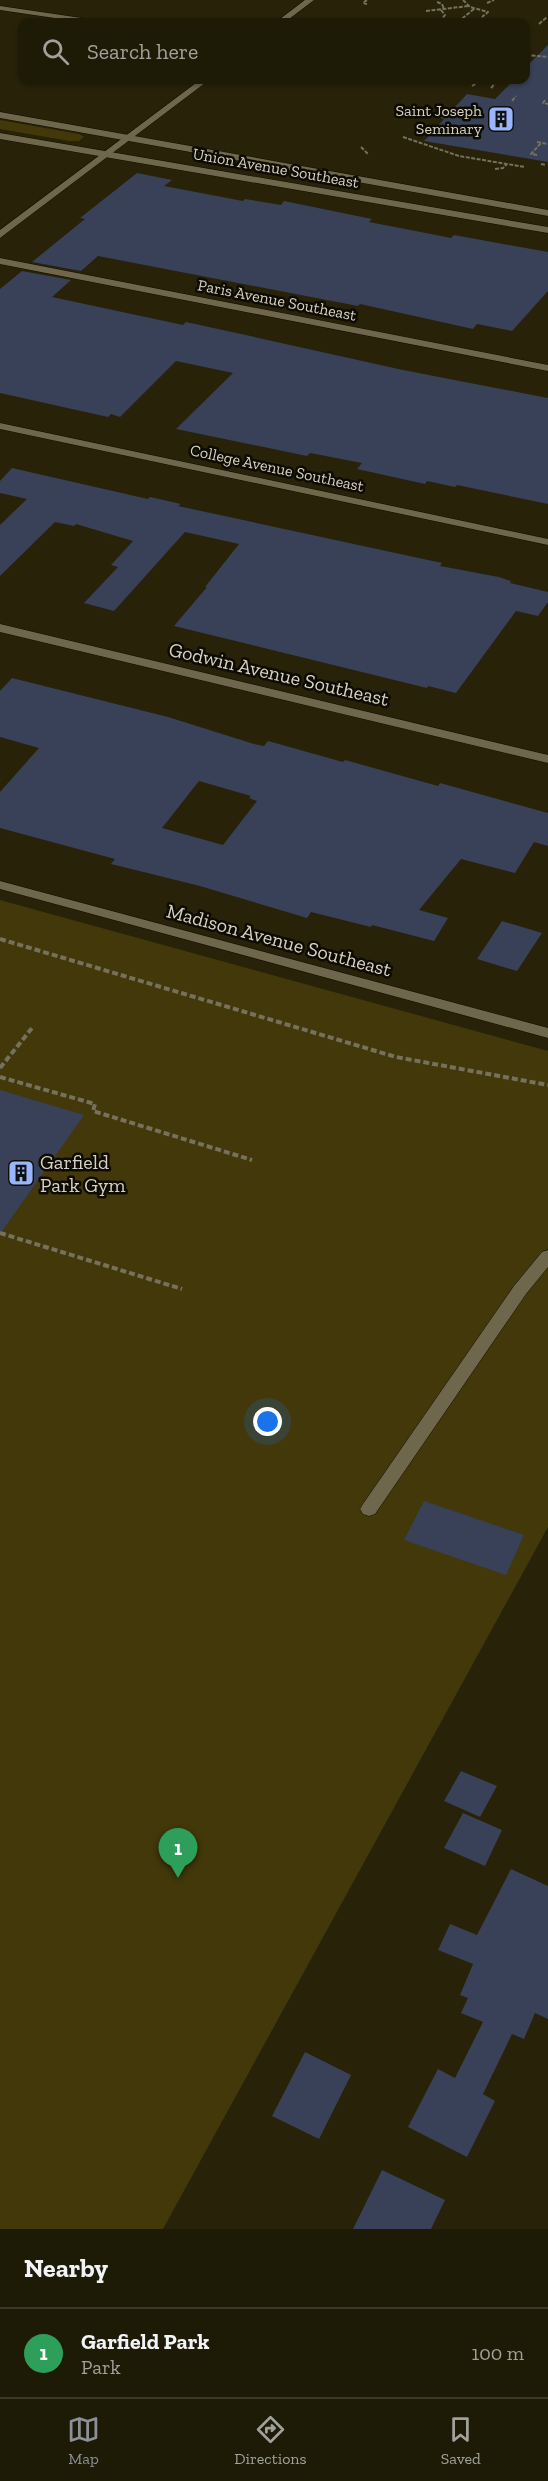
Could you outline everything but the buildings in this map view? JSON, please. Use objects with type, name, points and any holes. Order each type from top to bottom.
[{"type":"street","points":[[285,18],[310,0]]},
{"type":"street","points":[[0,8],[68,18]]},
{"type":"street","points":[[0,235],[200,84]]},
{"type":"street","points":[[0,115],[548,213]]},
{"type":"street","name":"Union Avenue Southeast","points":[[0,136],[548,230]]},
{"type":"street","points":[[491,220],[504,205]]},
{"type":"street","name":"Paris Avenue Southeast","points":[[0,261],[548,368]]},
{"type":"street","name":"College Avenue Southeast","points":[[0,426],[548,542]]},
{"type":"street","name":"Godwin Avenue Southeast","points":[[0,628],[548,759]]},
{"type":"street","name":"Madison Avenue Southeast","points":[[0,885],[548,1034]]},
{"type":"street","points":[[369,1509],[520,1290],[548,1256]]},
{"type":"path","points":[[367,4],[363,3],[368,0]]},
{"type":"path","points":[[463,0],[474,9],[488,12],[482,17]]},
{"type":"path","points":[[487,3],[494,0]]},
{"type":"path","points":[[437,3],[441,4],[445,15],[443,18]]},
{"type":"path","points":[[426,11],[469,6]]},
{"type":"path","points":[[463,18],[474,9]]},
{"type":"path","points":[[539,24],[548,17]]},
{"type":"path","points":[[530,55],[548,57]]},
{"type":"path","points":[[491,88],[494,84]]},
{"type":"path","points":[[512,101],[516,96]]},
{"type":"path","points":[[545,100],[543,103],[548,104]]},
{"type":"path","points":[[436,116],[447,118]]},
{"type":"path","points":[[403,137],[455,155],[525,167]]},
{"type":"path","points":[[537,155],[531,153],[539,143],[548,144]]},
{"type":"path","points":[[361,147],[368,154]]},
{"type":"path","points":[[495,168],[503,168],[507,164]]},
{"type":"path","points":[[541,164],[546,165]]},
{"type":"path","points":[[0,939],[396,1057],[548,1085]]},
{"type":"path","points":[[0,1068],[32,1028]]},
{"type":"path","points":[[0,1077],[95,1104],[93,1111],[252,1160]]},
{"type":"path","points":[[0,1233],[182,1289]]},
{"type":"shaded area","points":[[0,120],[79,134],[84,137],[79,141],[69,141],[0,129]]},
{"type":"shaded area","points":[[0,900],[548,1051],[548,1527],[163,2229],[0,2229]]},
{"type":"place","name":"Saint Joseph Seminary","points":[[501,119]]},
{"type":"place","name":"Garfield Park Gym","points":[[21,1173]]},
{"type":"place","name":"Garfield Park","points":[[178,1878]]}]
